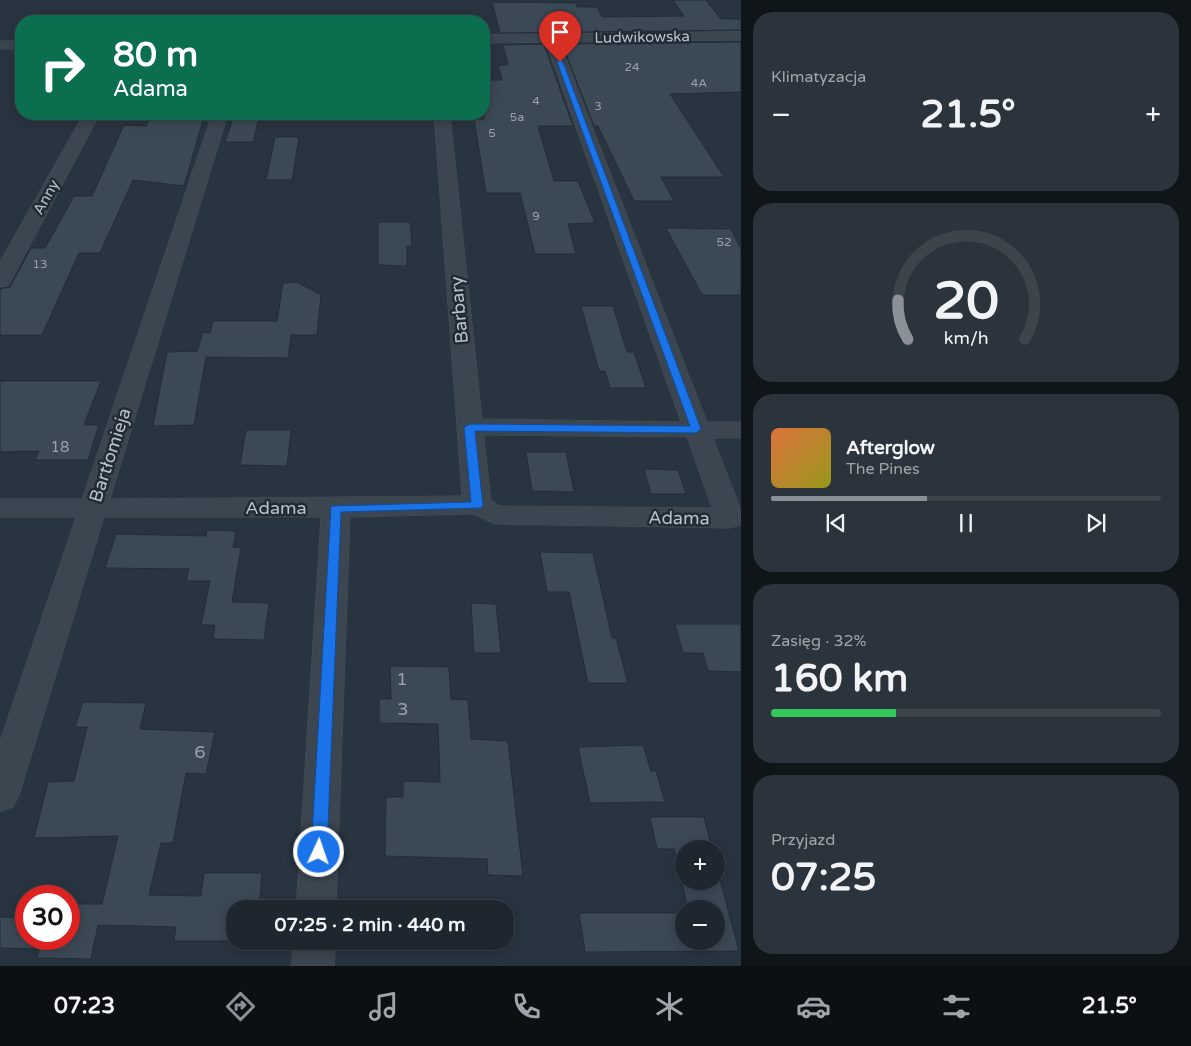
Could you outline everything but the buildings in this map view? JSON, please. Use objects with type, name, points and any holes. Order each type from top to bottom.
[{"type":"street","name":"Ludwikowska","points":[[490,39],[741,36]]},
{"type":"street","points":[[550,38],[696,429]]},
{"type":"street","points":[[0,45],[15,44]]},
{"type":"street","name":"Anny","points":[[0,281],[89,120]]},
{"type":"street","name":"Bartłomieja","points":[[0,796],[218,120]]},
{"type":"street","name":"Barbary","points":[[443,120],[477,506]]},
{"type":"street","points":[[470,427],[741,430]]},
{"type":"street","name":"Adama","points":[[0,508],[477,506],[495,516],[730,518],[696,429]]},
{"type":"street","points":[[316,900],[336,508]]},
{"type":"street","points":[[314,966],[315,950]]},
{"type":"route","points":[[319,852],[336,508],[477,506],[470,427],[696,429],[560,62]]}]
